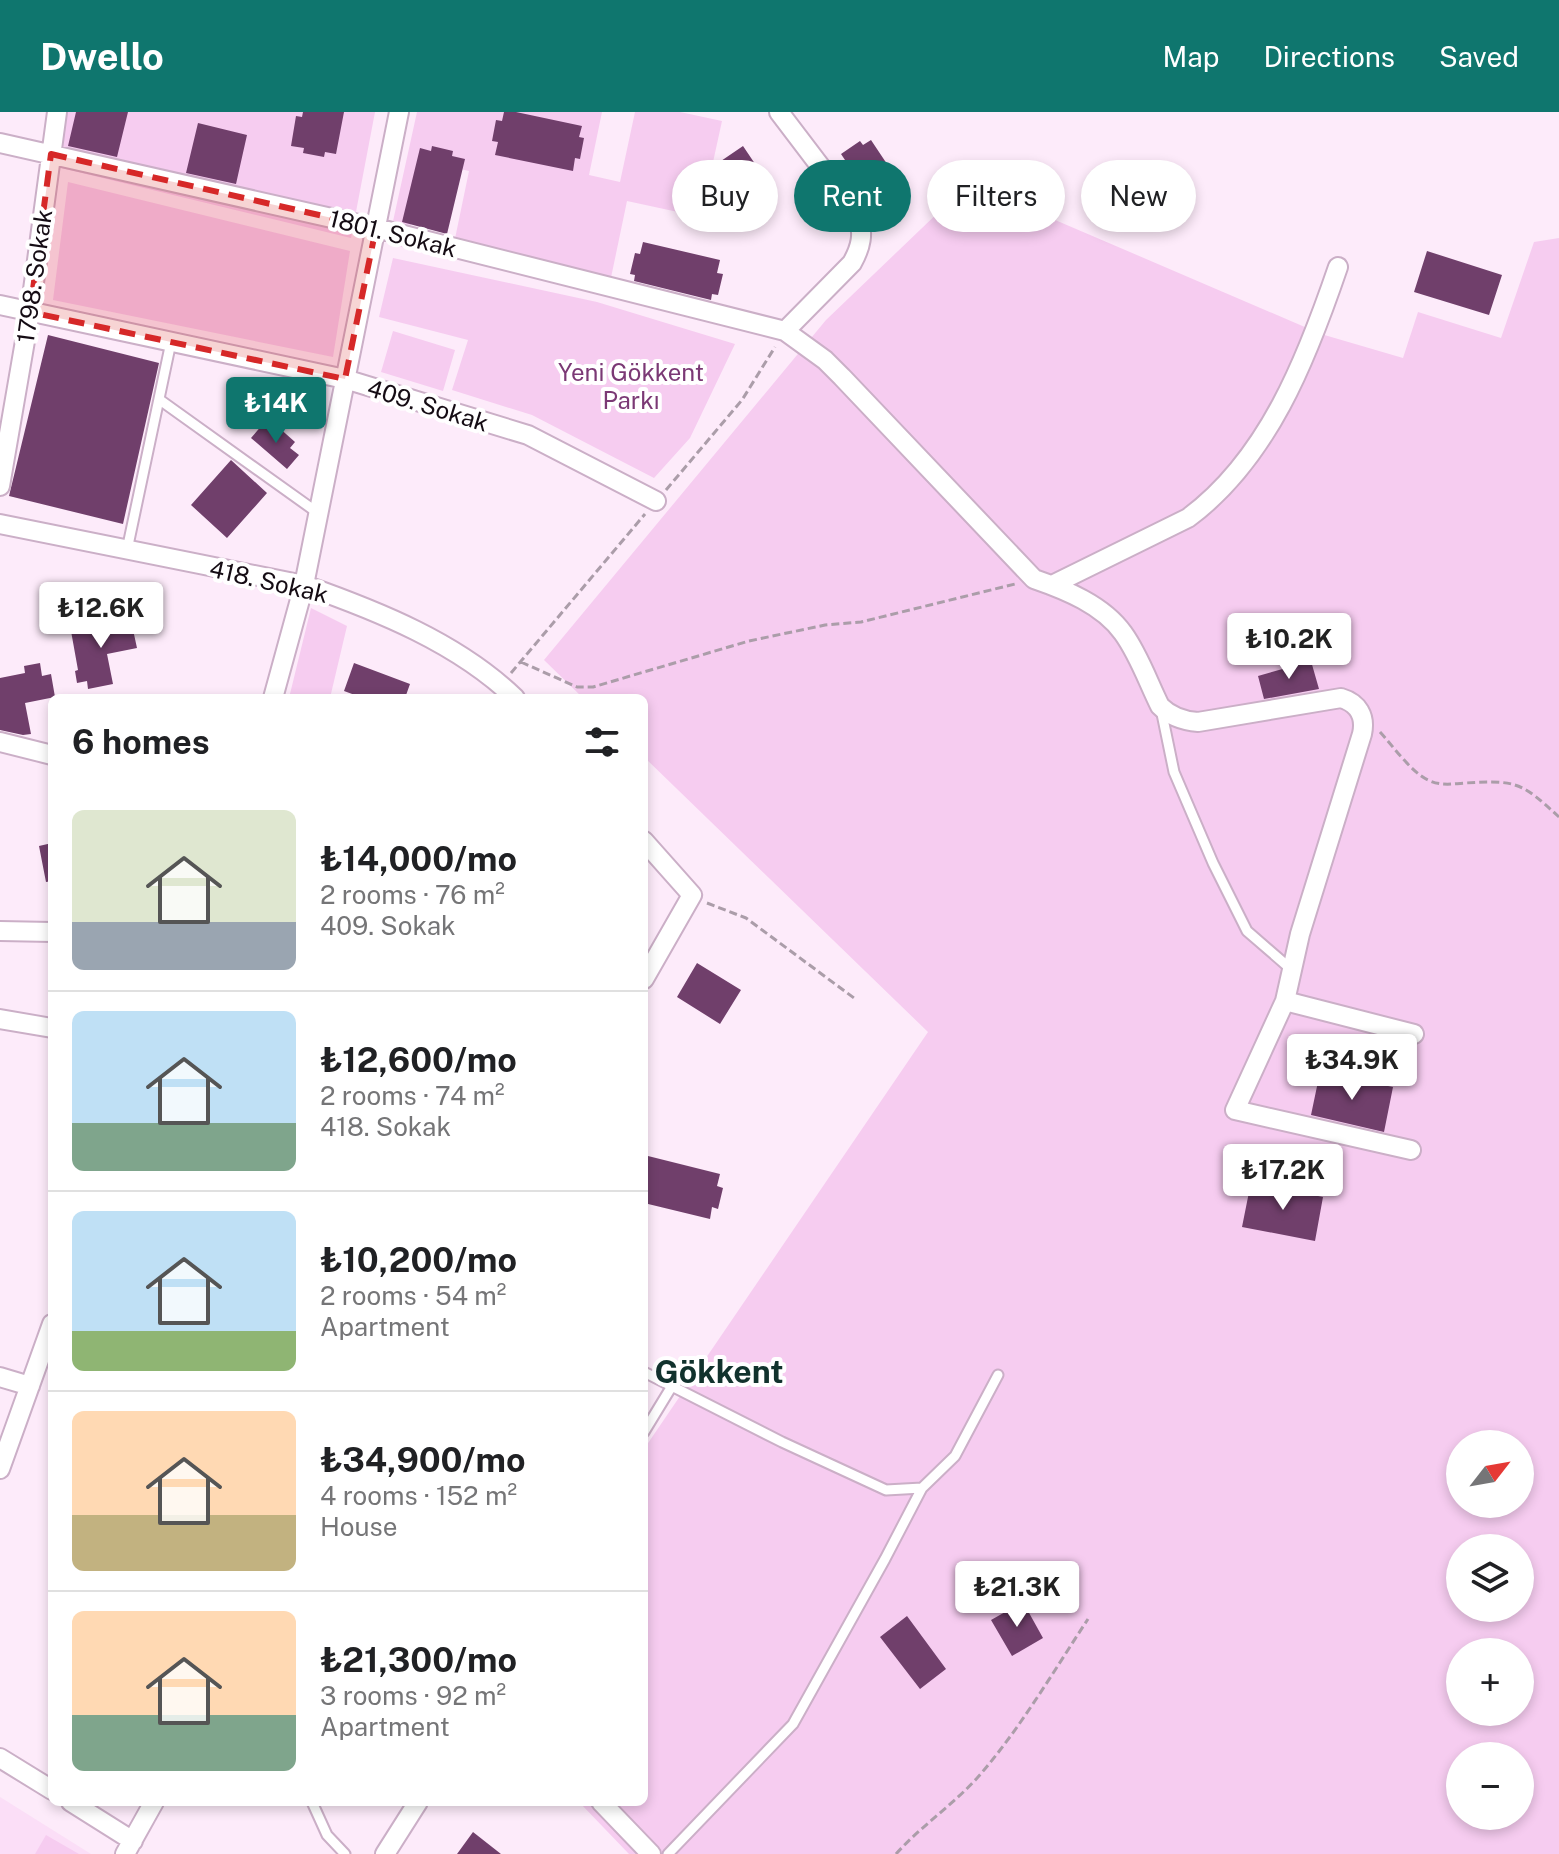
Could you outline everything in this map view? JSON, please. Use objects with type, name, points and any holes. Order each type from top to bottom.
[{"type":"street","name":"1798. Sokak","points":[[0,486],[30,312],[57,112]]},
{"type":"street","points":[[274,694],[304,585],[399,112]]},
{"type":"street","points":[[779,112],[858,216],[862,234],[852,263],[785,331],[825,360],[1034,579],[1076,596],[1105,614],[1129,642],[1160,706],[1166,712],[1181,720],[1198,722],[1341,698],[1354,704],[1362,714],[1362,734],[1300,934],[1285,1001],[1235,1110],[1411,1150]]},
{"type":"street","name":"1801. Sokak","points":[[0,143],[376,228],[785,331]]},
{"type":"street","points":[[1052,585],[1188,518],[1229,482],[1263,434],[1289,386],[1338,267]]},
{"type":"street","name":"409. Sokak","points":[[0,305],[345,379],[528,435],[656,501]]},
{"type":"street","name":"418. Sokak","points":[[0,524],[304,585],[342,598],[415,631],[477,667],[510,694]]},
{"type":"street","points":[[0,742],[48,754]]},
{"type":"street","points":[[648,846],[692,895],[648,972]]},
{"type":"street","points":[[0,931],[48,932]]},
{"type":"street","points":[[1285,1001],[1414,1034]]},
{"type":"street","points":[[0,1019],[48,1027]]},
{"type":"street","points":[[0,1469],[48,1335]]},
{"type":"street","points":[[0,1377],[30,1386]]},
{"type":"street","points":[[0,1758],[48,1788]]},
{"type":"street","points":[[76,1806],[129,1847],[152,1806]]},
{"type":"street","points":[[385,1854],[415,1806]]},
{"type":"street","points":[[605,1806],[651,1854]]},
{"type":"lane","points":[[127,550],[171,342]]},
{"type":"lane","points":[[160,400],[318,513]]},
{"type":"lane","points":[[1160,706],[1174,772],[1213,863],[1247,931],[1292,970]]},
{"type":"lane","points":[[648,1374],[782,1442],[886,1490],[922,1488]]},
{"type":"lane","points":[[668,1854],[793,1724],[922,1488],[955,1456],[998,1375]]},
{"type":"lane","points":[[648,1425],[672,1386]]},
{"type":"lane","points":[[314,1806],[327,1835],[345,1854]]},
{"type":"path","points":[[521,662],[577,687],[593,687],[749,641],[825,625],[861,622],[1034,579]]},
{"type":"path","points":[[1379,732],[1415,772],[1428,780],[1447,784],[1510,783],[1528,790],[1559,817]]},
{"type":"path","points":[[692,895],[746,918],[854,998]]},
{"type":"path","points":[[896,1854],[956,1799],[993,1759],[1088,1619]]},
{"type":"highlighted area","points":[[51,154],[376,228],[345,379],[30,312]]},
{"type":"shaded area","points":[[0,1797],[91,1854],[0,1854]]},
{"type":"green space","points":[[61,112],[375,112],[351,238],[53,166]]},
{"type":"green space","points":[[417,112],[602,112],[589,175],[620,182],[635,112],[680,112],[722,121],[713,160],[672,160],[672,211],[627,201],[608,292],[451,258],[469,171],[424,161],[406,248],[388,244]]},
{"type":"green space","points":[[68,182],[350,251],[333,357],[53,300]]},
{"type":"green space","points":[[927,223],[927,232],[1065,232],[1065,224],[1321,334],[1403,358],[1418,312],[1501,338],[1534,242],[1559,238],[1559,1854],[629,1854],[583,1806],[648,1806],[648,1443],[928,1032],[648,761],[648,694],[579,694],[544,660],[826,320]]},
{"type":"green space","name":"Yeni Gökkent Parkı","points":[[393,258],[597,302],[735,344],[690,438],[654,478],[532,415],[452,390],[468,340],[379,317]]},
{"type":"green space","points":[[393,331],[455,350],[443,391],[381,372]]},
{"type":"green space","points":[[311,608],[347,626],[331,694],[290,694]]},
{"type":"green space","points":[[46,1835],[79,1854],[35,1854]]},
{"type":"building","points":[[76,112],[128,112],[117,157],[68,146]]},
{"type":"building","points":[[303,112],[344,112],[336,154],[325,152],[324,157],[303,153],[304,148],[291,146],[296,116],[302,117]]},
{"type":"building","points":[[504,112],[582,126],[579,137],[584,138],[580,159],[575,158],[573,171],[495,155],[498,142],[492,141],[496,120],[502,121]]},
{"type":"building","points":[[198,123],[247,135],[236,184],[186,173]]},
{"type":"building","points":[[871,140],[884,160],[845,160],[841,154],[860,141],[863,145]]},
{"type":"building","points":[[432,146],[453,151],[452,156],[465,159],[447,234],[402,222],[420,148],[431,151]]},
{"type":"building","points":[[743,146],[752,160],[722,160]]},
{"type":"building","points":[[643,242],[720,260],[717,273],[723,274],[718,295],[712,294],[711,300],[634,281],[635,275],[630,274],[635,253],[640,254]]},
{"type":"building","points":[[1427,251],[1502,275],[1489,315],[1414,292]]},
{"type":"building","points":[[48,335],[159,363],[123,524],[9,496]]},
{"type":"building","points":[[263,424],[272,432],[277,426],[295,442],[290,448],[299,455],[287,469],[251,438]]},
{"type":"building","points":[[231,460],[267,493],[227,538],[191,505]]},
{"type":"building","points":[[122,614],[124,626],[132,625],[137,648],[107,654],[113,684],[88,689],[87,681],[77,683],[75,671],[78,670],[71,631],[107,624],[106,617]]},
{"type":"building","points":[[1311,661],[1319,689],[1264,699],[1258,676]]},
{"type":"building","points":[[40,663],[42,676],[51,674],[54,694],[25,703],[31,734],[23,735],[0,730],[0,678],[25,673],[24,666]]},
{"type":"building","points":[[354,663],[410,684],[406,694],[352,694],[344,691]]},
{"type":"building","points":[[48,844],[48,882],[46,882],[39,846]]},
{"type":"building","points":[[697,963],[741,990],[720,1024],[677,997]]},
{"type":"building","points":[[1320,1072],[1393,1087],[1384,1132],[1311,1115]]},
{"type":"building","points":[[648,1156],[720,1174],[717,1186],[723,1188],[718,1209],[712,1207],[710,1219],[648,1204]]},
{"type":"building","points":[[1251,1182],[1323,1197],[1315,1241],[1242,1227]]},
{"type":"building","points":[[1023,1602],[1043,1638],[1012,1656],[991,1620]]},
{"type":"building","points":[[907,1616],[946,1669],[920,1689],[880,1637]]},
{"type":"building","points":[[473,1832],[501,1854],[457,1854]]},
{"type":"district","name":"Gökkent","points":[[719,1371]]}]
